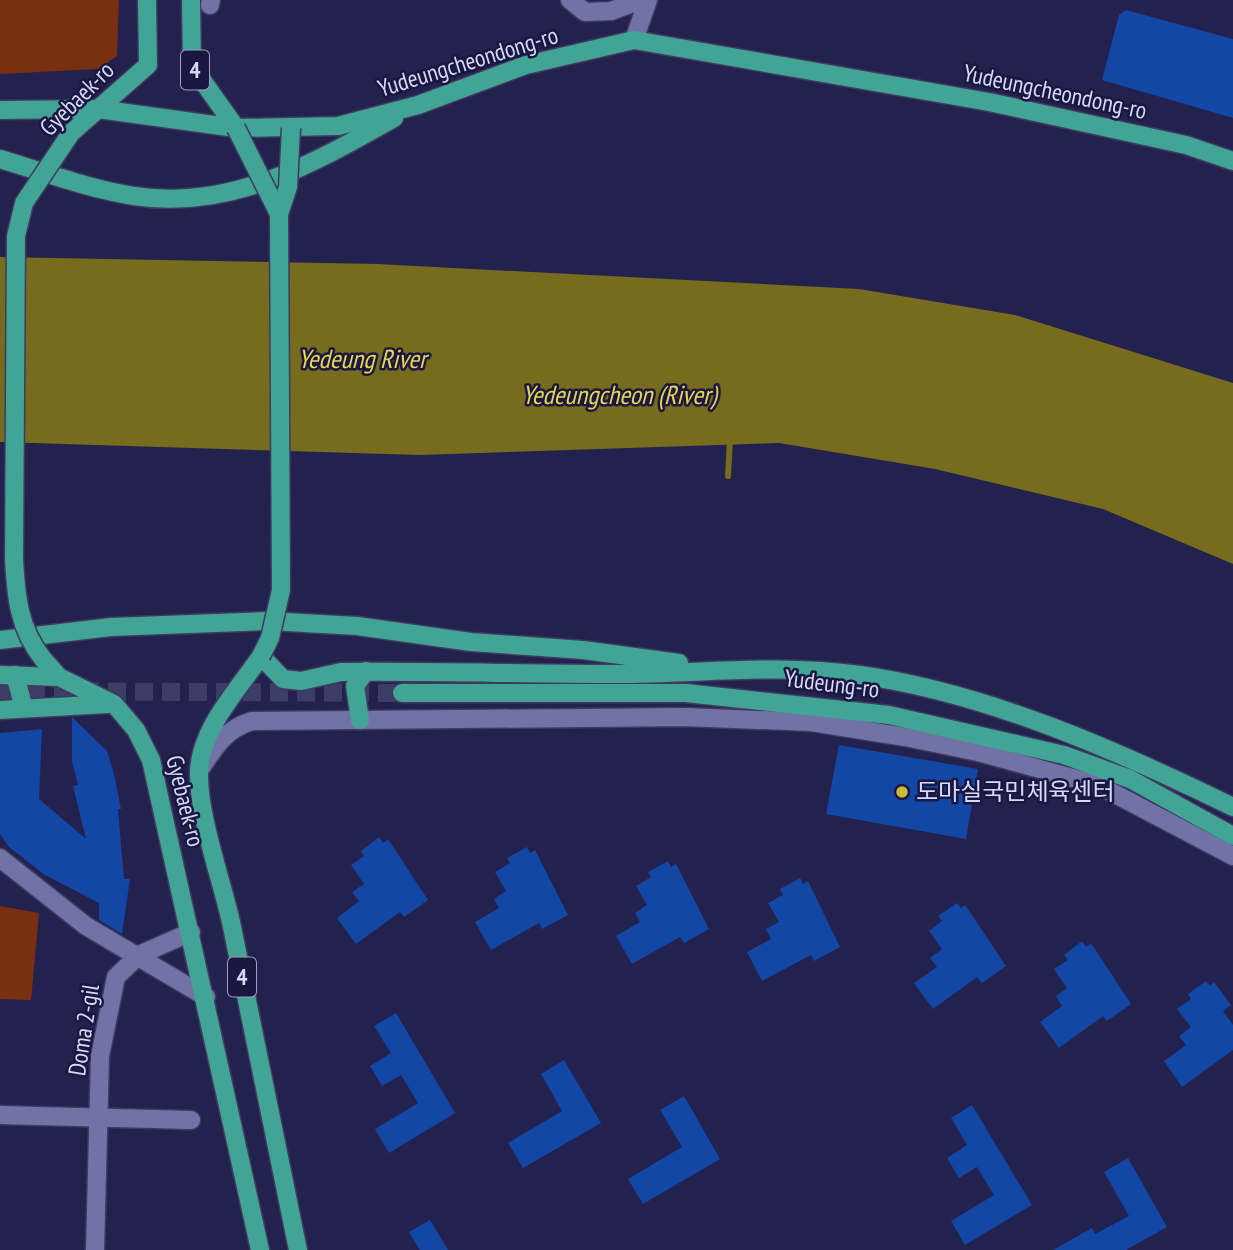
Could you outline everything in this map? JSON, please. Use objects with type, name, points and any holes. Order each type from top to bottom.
[{"type":"main road","name":"Gyebaek-ro","points":[[147,0],[148,65],[71,134],[24,203],[16,236],[17,606],[30,643],[43,659],[59,677],[114,704],[136,730],[151,760],[206,997],[260,1250]]},
{"type":"main road","name":"Gyebaek-ro","points":[[191,0],[192,66],[236,128],[279,214],[281,590],[270,638],[261,656],[212,728],[203,747],[199,772],[202,802],[230,922],[298,1250]]},
{"type":"main road","name":"Yudeungcheondong-ro","points":[[0,110],[98,109],[236,128],[338,127],[418,105],[526,65],[634,40],[989,102],[1186,145],[1233,161]]},
{"type":"main road","points":[[0,159],[134,196],[195,200],[265,184],[312,164],[418,105]]},
{"type":"main road","points":[[279,214],[288,187],[291,128]]},
{"type":"main road","points":[[0,640],[111,627],[269,621],[357,626],[471,642],[583,650],[721,669]]},
{"type":"main road","points":[[261,656],[284,680],[301,681],[341,672],[366,671],[620,674],[721,669]]},
{"type":"main road","name":"Yudeung-ro","points":[[721,669],[799,667],[863,675],[940,691],[1098,746],[1233,807]]},
{"type":"main road","points":[[360,720],[355,686],[366,671]]},
{"type":"main road","points":[[8,675],[59,677]]},
{"type":"main road","points":[[8,675],[22,701],[9,709]]},
{"type":"main road","name":"Yudeung-ro","points":[[402,693],[686,693],[863,712],[985,735],[1064,755],[1130,779],[1233,836]]},
{"type":"main road","points":[[9,709],[114,704]]},
{"type":"street","points":[[570,0],[585,12],[611,11],[642,0]]},
{"type":"street","points":[[634,40],[648,0]]},
{"type":"street","points":[[199,772],[219,741],[234,726],[252,721],[685,717],[811,722],[978,752],[1098,785],[1233,856]]},
{"type":"street","points":[[1145,809],[1154,792]]},
{"type":"street","points":[[0,858],[86,926],[206,997]]},
{"type":"street","points":[[139,955],[191,932]]},
{"type":"street","name":"Doma 2-gil","points":[[95,1250],[100,1056],[116,977],[139,955]]},
{"type":"street","points":[[0,1115],[191,1120]]},
{"type":"shaded area","points":[[0,0],[119,0],[117,56],[98,69],[0,74]]},
{"type":"shaded area","points":[[0,906],[39,913],[31,1000],[0,999]]},
{"type":"water","name":"Yedeung River","points":[[0,257],[377,264],[859,289],[1015,315],[1233,383],[1233,564],[1103,509],[935,469],[779,443],[419,455],[0,442]]},
{"type":"building","points":[[1126,10],[1233,39],[1233,118],[1102,80],[1119,15]]},
{"type":"building","points":[[72,717],[107,751],[114,774],[121,809],[118,809],[124,879],[130,879],[122,934],[99,920],[99,903],[45,875],[9,847],[0,834],[0,733],[42,729],[39,799],[86,839],[73,786],[78,785],[72,761]]},
{"type":"building","name":"도마실국민체육센터","points":[[839,745],[978,769],[966,839],[826,814]]},
{"type":"building","points":[[379,837],[383,843],[388,839],[428,900],[404,917],[400,912],[356,944],[337,918],[359,901],[352,892],[364,884],[351,865],[364,856],[361,851]]},
{"type":"building","points":[[527,847],[530,853],[535,850],[568,915],[542,929],[539,923],[491,950],[475,922],[499,908],[494,899],[506,891],[495,872],[510,863],[507,858]]},
{"type":"building","points":[[668,861],[671,867],[676,864],[709,929],[684,943],[680,937],[632,964],[616,936],[640,922],[635,913],[647,905],[636,886],[651,877],[648,872]]},
{"type":"building","points":[[800,878],[803,884],[808,881],[840,947],[814,961],[811,955],[762,981],[747,952],[771,939],[766,929],[779,922],[768,903],[783,895],[780,889]]},
{"type":"building","points":[[957,903],[961,908],[965,905],[1006,966],[982,983],[977,977],[933,1009],[914,983],[937,967],[930,958],[942,949],[929,931],[942,921],[938,916]]},
{"type":"building","points":[[1082,941],[1086,947],[1091,943],[1131,1004],[1107,1021],[1103,1016],[1059,1048],[1040,1022],[1062,1006],[1056,996],[1067,988],[1054,969],[1068,960],[1064,955]]},
{"type":"building","points":[[1206,981],[1210,986],[1214,982],[1231,1005],[1223,1011],[1233,1025],[1233,1050],[1182,1087],[1164,1061],[1186,1045],[1179,1036],[1191,1027],[1177,1009],[1191,999],[1188,994]]},
{"type":"building","points":[[396,1013],[455,1113],[389,1153],[375,1129],[418,1103],[401,1075],[382,1086],[370,1066],[391,1053],[374,1026]]},
{"type":"building","points":[[564,1060],[601,1123],[523,1168],[508,1143],[562,1111],[541,1074]]},
{"type":"building","points":[[684,1096],[720,1159],[643,1204],[628,1179],[682,1147],[660,1110]]},
{"type":"building","points":[[972,1105],[1032,1205],[965,1245],[951,1221],[994,1195],[977,1167],[959,1178],[947,1158],[967,1145],[951,1118]]},
{"type":"building","points":[[1128,1158],[1167,1227],[1126,1250],[1053,1250],[1092,1228],[1095,1234],[1129,1216],[1104,1172]]},
{"type":"building","points":[[430,1220],[448,1250],[420,1250],[409,1232]]},
{"type":"waterway","points":[[728,476],[730,439]]},
{"type":"tunnel","points":[[0,691],[402,693]]},
{"type":"place","name":"도마실국민체육센터","points":[[902,792]]},
{"type":"water label","name":"Yedeungcheon (River)","points":[[619,395]]}]
